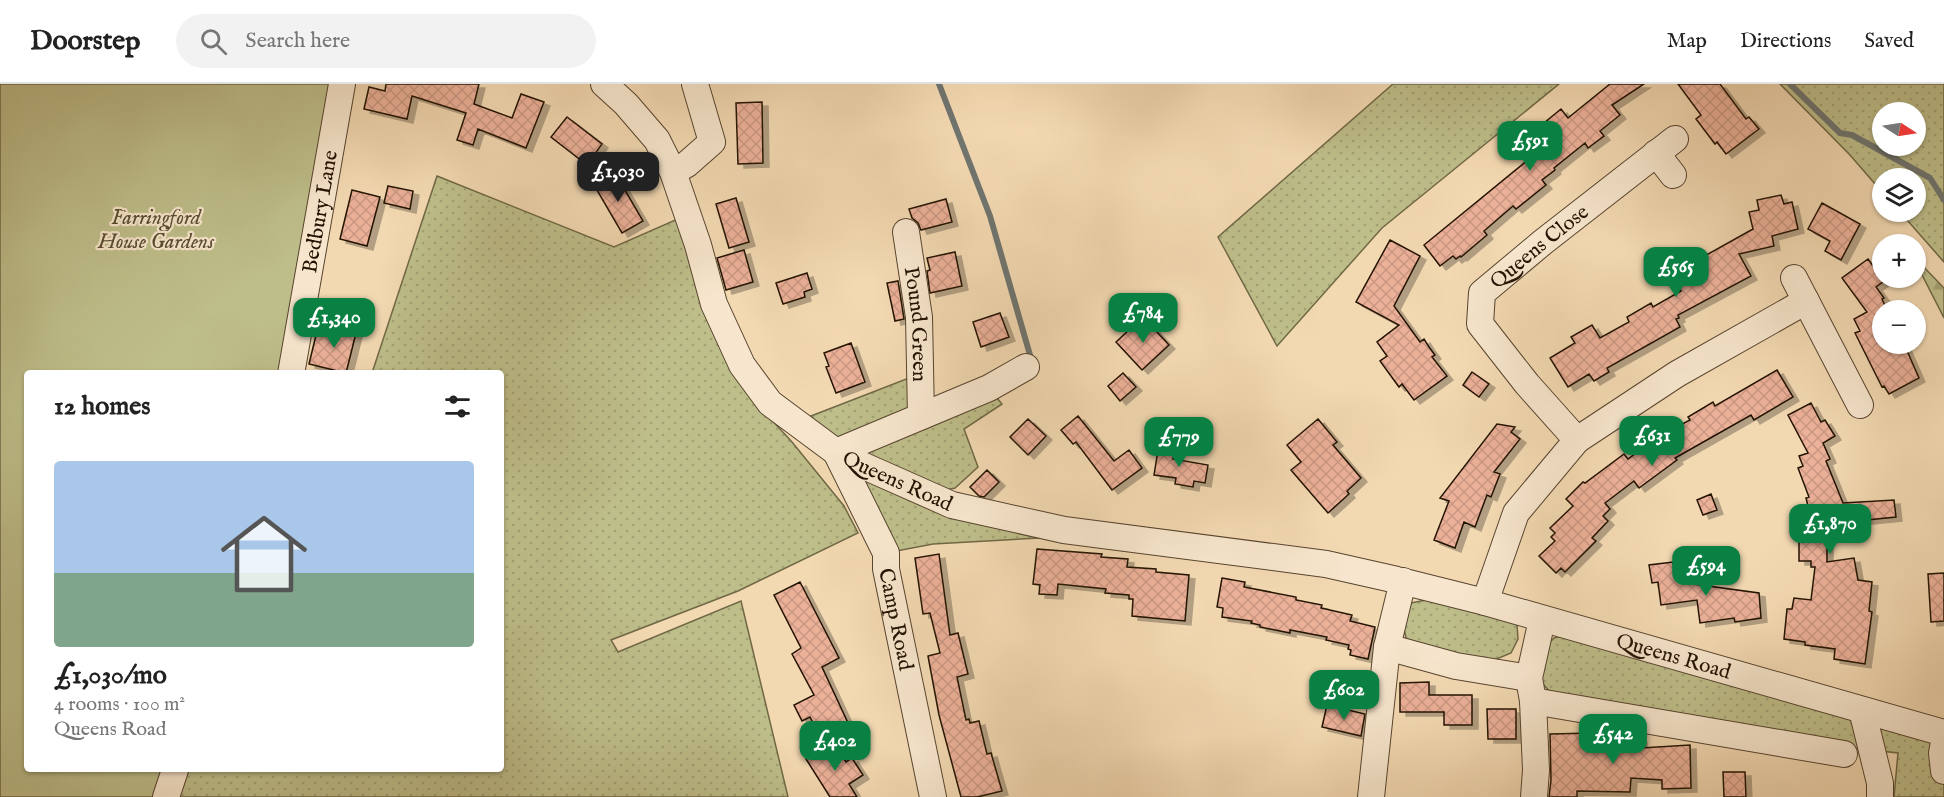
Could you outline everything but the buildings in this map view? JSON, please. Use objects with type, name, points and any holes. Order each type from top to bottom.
[{"type":"street","name":"Bedbury Lane","points":[[292,370],[342,84]]},
{"type":"street","name":"Queens Road","points":[[604,84],[626,104],[657,140],[673,172],[698,245],[714,304],[742,365],[770,403],[836,452],[952,505],[1064,530],[1326,564],[1403,581],[1485,602],[1944,733]]},
{"type":"street","points":[[673,172],[687,164],[712,142],[695,84]]},
{"type":"street","name":"Queens Close","points":[[1577,440],[1527,384],[1480,324],[1482,293],[1666,146],[1673,175]]},
{"type":"street","name":"Pound Green","points":[[906,231],[919,317],[921,416]]},
{"type":"street","points":[[1794,278],[1860,405]]},
{"type":"street","points":[[1485,602],[1516,513],[1577,440],[1677,374],[1806,301]]},
{"type":"street","name":"Pound Green","points":[[836,452],[988,388],[1026,367]]},
{"type":"street","name":"Camp Road","points":[[836,452],[886,553],[886,569],[933,797]]},
{"type":"street","points":[[1371,797],[1387,647],[1403,581]]},
{"type":"street","points":[[1534,797],[1536,770],[1531,689],[1542,620]]},
{"type":"street","points":[[1387,647],[1531,689],[1844,754]]},
{"type":"street","points":[[1862,710],[1880,783],[1880,797]]},
{"type":"street","points":[[1944,742],[1941,753],[1944,771]]},
{"type":"street","points":[[166,797],[174,772]]},
{"type":"green space","name":"Farringford House Gardens","points":[[0,84],[334,84],[281,370],[24,370],[24,772],[167,772],[159,797],[0,797]]},
{"type":"green space","points":[[1393,84],[1559,84],[1382,228],[1277,346],[1218,237]]},
{"type":"green space","points":[[1780,84],[1944,84],[1944,262],[1926,242],[1926,234],[1919,234],[1909,222],[1926,222],[1926,168],[1872,168],[1872,180]]},
{"type":"green space","points":[[437,176],[614,247],[680,218],[707,306],[745,391],[792,442],[844,506],[858,533],[738,591],[611,640],[618,652],[741,601],[788,797],[173,797],[180,772],[504,772],[504,370],[373,370]]},
{"type":"green space","points":[[1926,269],[1944,288],[1944,318],[1926,283]]},
{"type":"green space","points":[[914,376],[917,409],[879,444],[925,429],[997,398],[1002,404],[964,429],[978,467],[955,488],[946,490],[869,477],[1064,530],[1039,538],[933,544],[886,553],[806,418]]},
{"type":"green space","points":[[1426,600],[1499,615],[1517,625],[1518,639],[1511,653],[1492,661],[1426,652],[1406,638],[1402,619],[1411,603]]},
{"type":"green space","points":[[1570,634],[1944,736],[1944,797],[1894,797],[1898,753],[1844,747],[1552,694],[1535,675],[1538,655],[1554,638]]},
{"type":"waterway","points":[[939,84],[990,216],[1030,355]]},
{"type":"waterway","points":[[1790,84],[1840,133],[1852,135],[1930,178],[1944,200]]}]
